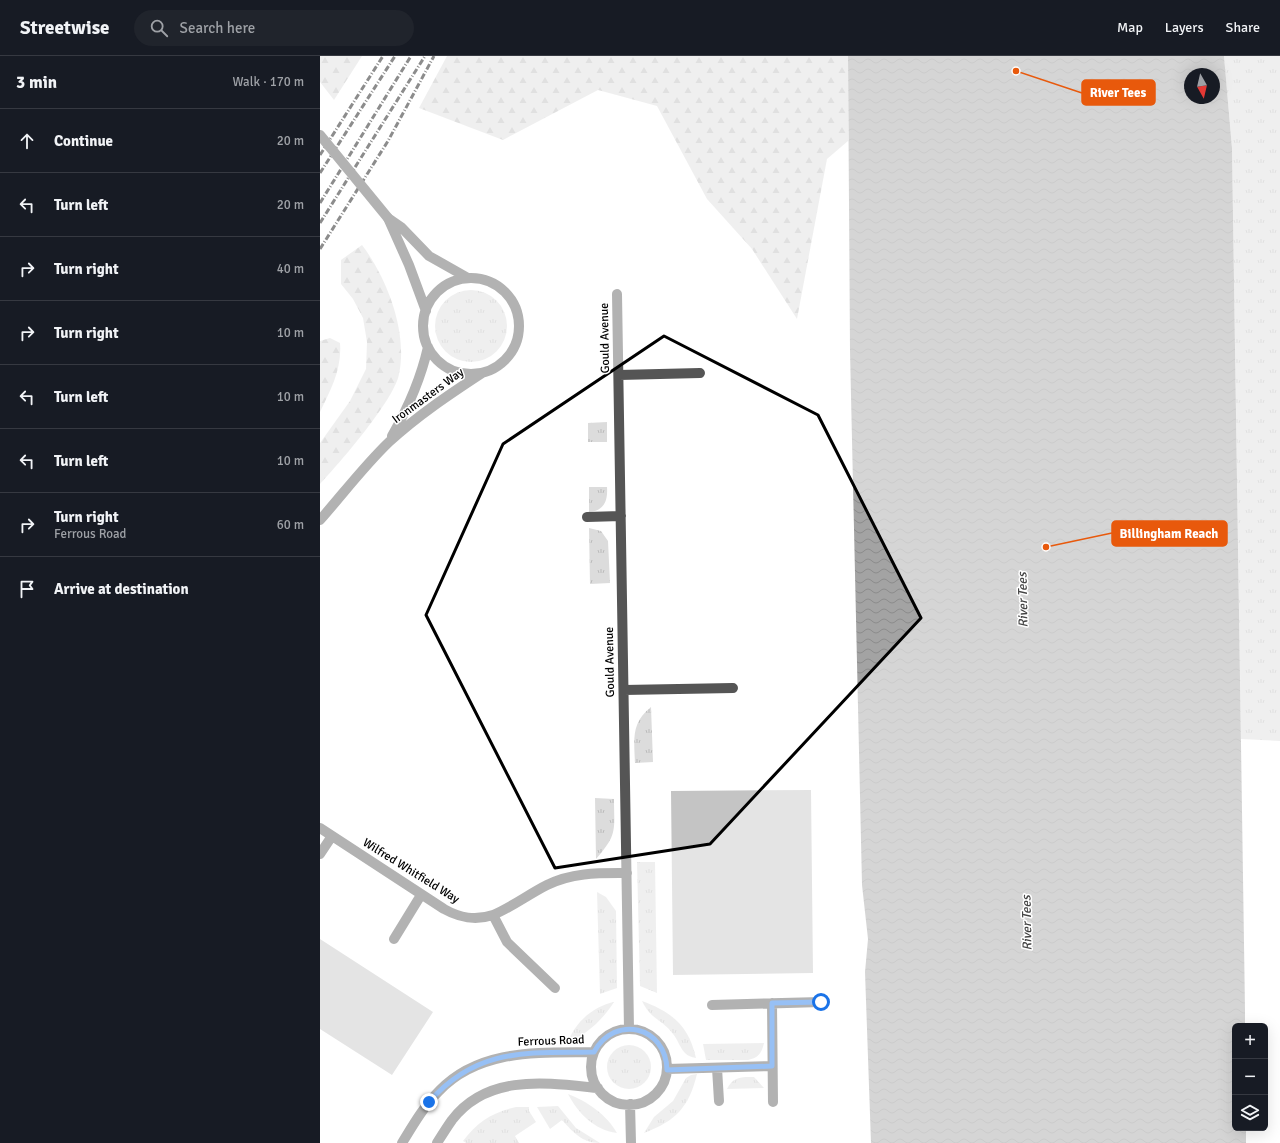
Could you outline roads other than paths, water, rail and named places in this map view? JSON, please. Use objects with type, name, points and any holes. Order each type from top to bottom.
[{"type":"street","name":"Ironmasters Way","points":[[320,135],[388,218],[401,227],[430,256],[468,278]]},
{"type":"street","name":"Ironmasters Way","points":[[388,218],[426,312]]},
{"type":"street","name":"Ironmasters Way","points":[[320,520],[388,443],[416,419],[446,397],[485,372],[501,364],[513,350],[519,333],[518,316],[511,299],[499,286],[482,279],[468,278],[456,280],[440,289],[433,297],[426,312],[423,326],[428,346],[434,356],[450,369],[467,374],[485,372]]},
{"type":"street","name":"Gould Avenue","points":[[617,294],[629,1029]]},
{"type":"street","name":"Ironmasters Way","points":[[388,443],[402,419],[416,386],[424,366],[428,346]]},
{"type":"street","points":[[619,375],[700,373]]},
{"type":"street","points":[[587,517],[621,516]]},
{"type":"street","points":[[624,690],[733,688]]},
{"type":"street","name":"Wilfred Whitfield Way","points":[[320,828],[421,895],[454,915],[466,918],[485,918],[493,915],[548,884],[564,878],[593,873],[627,873]]},
{"type":"street","points":[[320,854],[332,836]]},
{"type":"street","points":[[394,939],[421,895]]},
{"type":"street","points":[[493,915],[507,942],[555,988]]},
{"type":"street","points":[[712,1005],[821,1002]]},
{"type":"street","points":[[772,1003],[773,1102]]},
{"type":"street","points":[[629,1029],[641,1031],[657,1041],[664,1051],[667,1070],[663,1083],[655,1094],[644,1102],[630,1104],[612,1100],[598,1088],[592,1071],[594,1052],[606,1037],[617,1031],[629,1029]]},
{"type":"street","name":"Ferrous Road","points":[[402,1143],[439,1091],[454,1077],[476,1065],[504,1056],[594,1052]]},
{"type":"street","points":[[667,1070],[772,1066]]},
{"type":"street","points":[[717,1068],[719,1101]]},
{"type":"street","points":[[437,1143],[453,1119],[464,1108],[475,1098],[491,1091],[522,1084],[558,1084],[598,1088]]},
{"type":"street","points":[[630,1104],[631,1143]]},
{"type":"water","points":[[848,56],[1224,56],[1232,148],[1245,1009],[1245,1023],[1232,1023],[1232,1131],[1246,1131],[1246,1143],[871,1143],[865,972],[868,939],[862,885],[850,351]]},
{"type":"railway","points":[[320,155],[383,56]]},
{"type":"railway","points":[[320,173],[395,56]]},
{"type":"railway","points":[[320,203],[411,56]]},
{"type":"railway","points":[[320,223],[425,56]]},
{"type":"railway","points":[[320,249],[388,141],[434,56]]},
{"type":"place","name":"River Tees","points":[[1016,71]]},
{"type":"place","name":"Billingham Reach","points":[[1046,547]]}]
